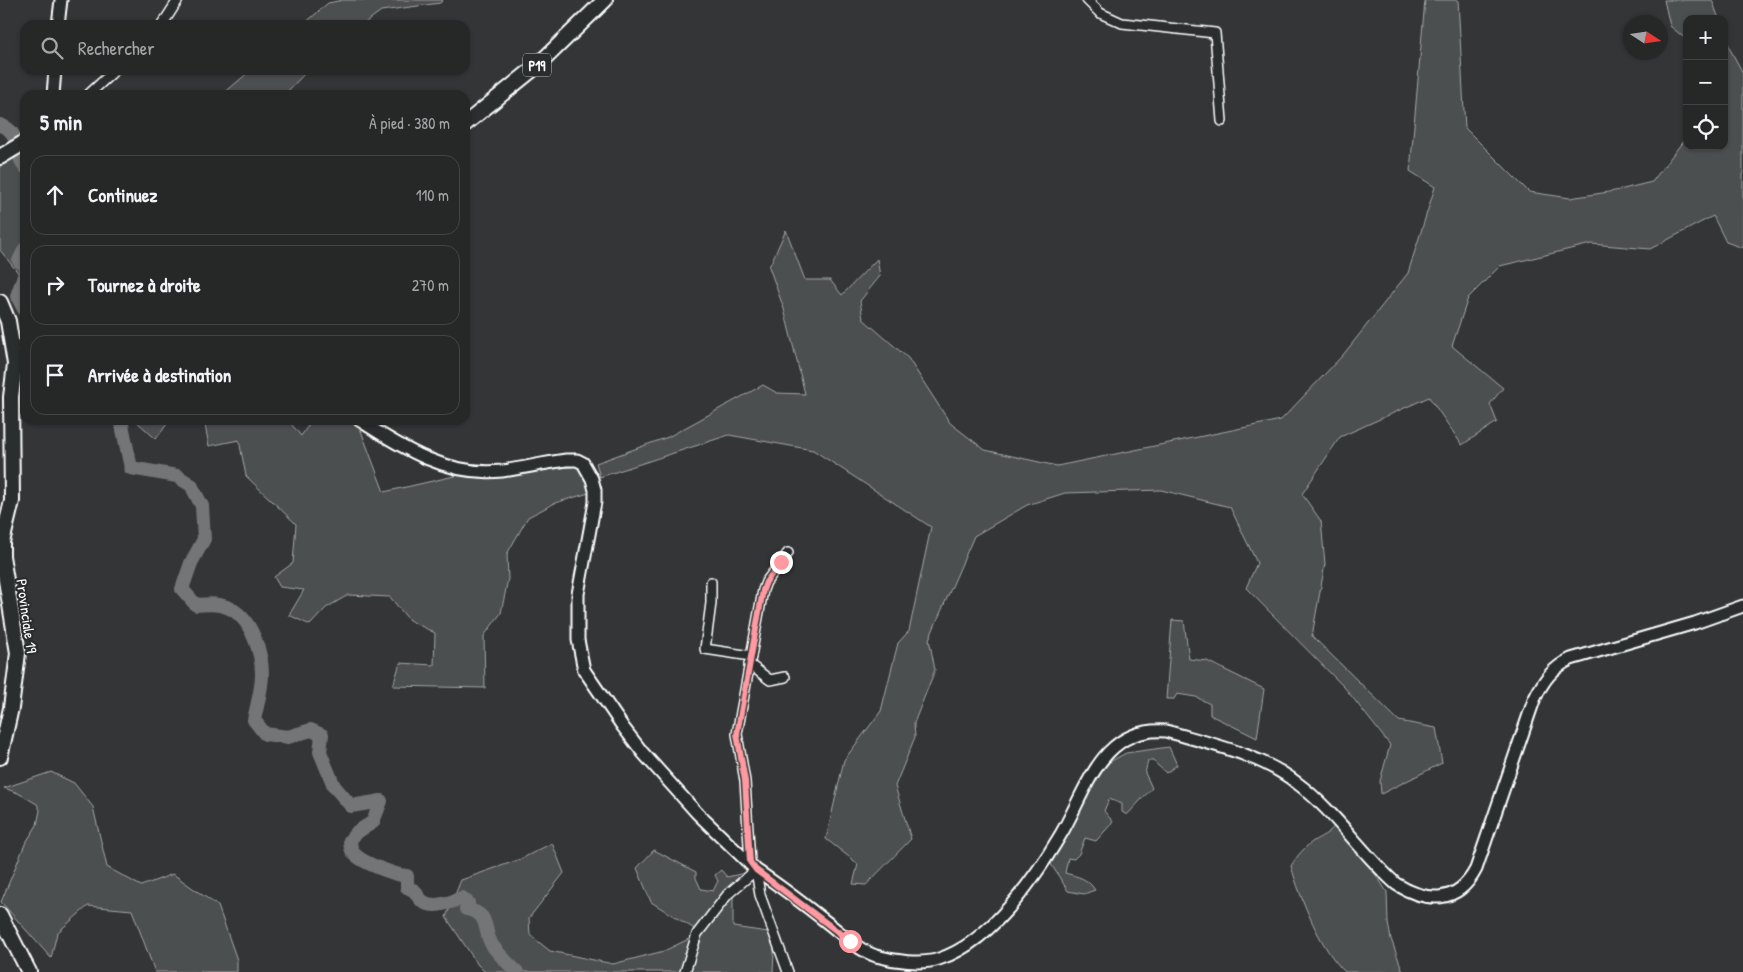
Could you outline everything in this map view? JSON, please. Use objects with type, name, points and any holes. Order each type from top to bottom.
[{"type":"main road","name":"P19","points":[[470,120],[538,65],[605,0]]},
{"type":"main road","points":[[0,157],[20,145]]},
{"type":"main road","name":"Provinciale 19","points":[[0,302],[8,321],[15,364],[11,397],[12,501],[2,542],[2,556],[18,652],[9,724],[0,757]]},
{"type":"main road","points":[[0,915],[29,972]]},
{"type":"street","points":[[59,20],[61,0]]},
{"type":"street","points":[[165,20],[178,0]]},
{"type":"street","points":[[1087,0],[1100,13],[1122,24],[1215,34],[1220,76],[1222,121]]},
{"type":"street","points":[[53,90],[55,75]]},
{"type":"street","points":[[93,90],[110,75]]},
{"type":"street","points":[[368,425],[428,460],[460,469],[500,471],[566,460],[577,460],[583,463],[592,478],[595,490],[595,502],[578,594],[578,640],[584,670],[643,753],[697,814],[732,848],[863,950],[874,956],[905,961],[937,960],[967,945],[982,934],[1014,900],[1050,852],[1094,770],[1108,751],[1132,737],[1155,730],[1166,731],[1231,750],[1282,772],[1316,800],[1396,884],[1429,896],[1449,896],[1466,886],[1476,869],[1531,708],[1540,686],[1555,669],[1571,659],[1696,623],[1743,606]]},
{"type":"street","points":[[788,553],[766,582],[737,734],[745,781],[753,866],[760,895],[788,972]]},
{"type":"street","points":[[711,582],[711,603],[705,648],[750,660],[770,680],[784,677]]},
{"type":"street","points":[[685,972],[697,934],[753,866]]},
{"type":"shaded area","points":[[343,0],[443,0],[440,3],[381,11],[369,20],[309,20],[328,3]]},
{"type":"shaded area","points":[[1425,0],[1458,0],[1465,128],[1529,192],[1570,198],[1615,191],[1652,182],[1683,141],[1683,150],[1728,150],[1728,43],[1743,73],[1743,248],[1726,242],[1713,216],[1650,249],[1591,244],[1500,266],[1468,298],[1452,346],[1503,388],[1490,404],[1497,422],[1462,445],[1429,397],[1340,437],[1302,494],[1321,521],[1325,564],[1312,636],[1399,721],[1436,728],[1442,763],[1381,794],[1380,781],[1390,745],[1345,688],[1246,588],[1257,563],[1230,507],[1161,490],[1065,493],[1027,505],[974,536],[929,639],[935,670],[914,723],[915,737],[895,786],[911,839],[866,885],[853,884],[858,864],[826,839],[844,760],[881,711],[898,643],[909,631],[931,527],[813,450],[729,435],[600,477],[596,463],[668,437],[763,385],[777,393],[805,394],[784,309],[769,267],[786,230],[805,280],[830,280],[842,295],[877,259],[880,276],[860,301],[863,319],[908,358],[950,423],[985,450],[1057,466],[1281,420],[1343,355],[1408,273],[1435,187],[1410,171]]},
{"type":"shaded area","points":[[1664,0],[1712,0],[1718,15],[1683,15],[1683,37],[1670,26]]},
{"type":"shaded area","points":[[245,75],[303,75],[289,90],[228,90]]},
{"type":"shaded area","points":[[20,149],[20,311],[13,296],[19,274],[0,250],[0,162]]},
{"type":"shaded area","points":[[141,425],[166,425],[156,439]]},
{"type":"shaded area","points":[[205,425],[292,425],[301,436],[309,425],[359,425],[384,492],[459,475],[501,475],[579,466],[587,476],[589,493],[555,503],[528,517],[507,554],[508,579],[501,613],[484,636],[485,688],[393,686],[400,663],[434,665],[435,633],[409,620],[390,597],[348,595],[326,608],[310,625],[289,615],[304,590],[280,587],[274,577],[293,563],[296,524],[246,476],[239,440],[209,446]]},
{"type":"shaded area","points":[[1172,620],[1184,621],[1189,659],[1207,661],[1264,689],[1257,738],[1210,715],[1210,704],[1196,697],[1177,694],[1174,699],[1166,699]]},
{"type":"shaded area","points":[[1169,747],[1177,765],[1166,773],[1153,761],[1148,761],[1145,773],[1152,788],[1127,815],[1122,812],[1122,804],[1109,799],[1104,811],[1113,822],[1096,841],[1085,838],[1079,854],[1074,859],[1068,858],[1065,873],[1086,880],[1095,890],[1084,894],[1068,891],[1051,864],[1102,766],[1126,753]]},
{"type":"shaded area","points":[[51,772],[74,783],[93,807],[107,867],[141,886],[173,874],[218,906],[237,960],[237,972],[155,972],[132,910],[88,906],[57,933],[51,958],[1,902],[25,844],[37,825],[40,810],[37,804],[18,793],[4,788]]},
{"type":"shaded area","points":[[1334,826],[1376,875],[1387,892],[1388,923],[1391,939],[1403,972],[1345,972],[1327,950],[1312,923],[1291,866],[1306,847]]},
{"type":"shaded area","points":[[552,843],[564,873],[529,918],[530,935],[550,951],[613,964],[664,951],[701,933],[651,902],[637,868],[654,850],[696,872],[696,878],[701,889],[713,891],[718,881],[715,875],[721,870],[727,877],[745,873],[733,889],[733,927],[775,933],[773,972],[485,972],[478,965],[446,917],[461,880],[521,859]]},
{"type":"waterway","points":[[0,125],[12,132],[20,158]]},
{"type":"waterway","points":[[20,287],[17,296],[20,302]]},
{"type":"waterway","points":[[122,425],[131,468],[177,476],[191,485],[202,506],[204,539],[191,563],[182,589],[196,605],[220,605],[233,610],[240,615],[251,630],[262,666],[260,691],[254,720],[265,734],[288,737],[311,730],[322,735],[320,752],[334,786],[351,806],[381,801],[373,822],[357,832],[350,840],[353,852],[362,860],[394,873],[407,876],[407,887],[415,891],[424,902],[435,905],[462,898],[468,903],[466,909],[474,911],[483,918],[492,945],[517,972]]},
{"type":"route","points":[[781,562],[766,582],[763,590],[739,713],[737,734],[745,781],[750,862],[756,870],[779,885],[850,941]]}]
